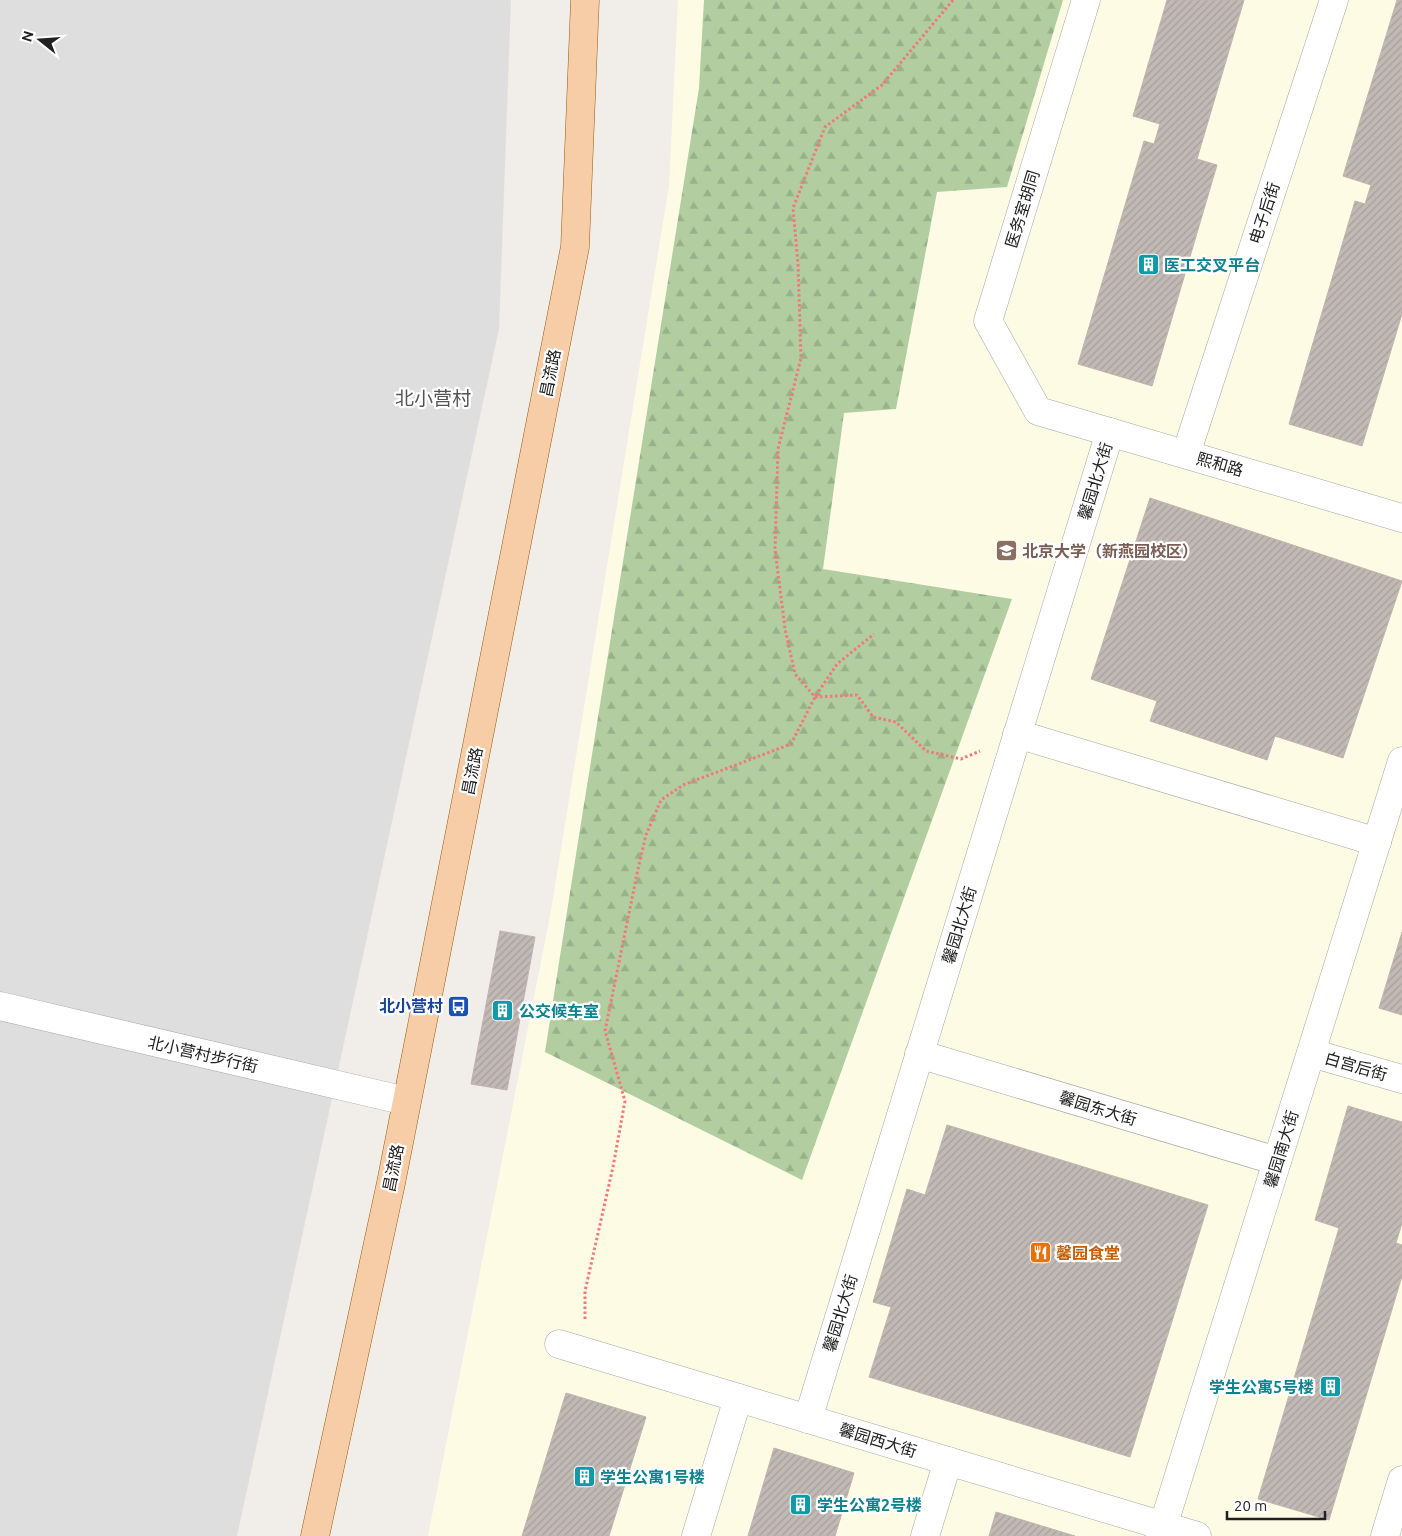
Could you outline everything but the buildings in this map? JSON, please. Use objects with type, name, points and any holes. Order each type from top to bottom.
[{"type":"main road","name":"昌流路","points":[[316,1536],[391,1183],[575,247],[585,0]]},
{"type":"street","name":"医务室胡同","points":[[1038,410],[988,321],[1086,0]]},
{"type":"street","name":"电子后街","points":[[1186,454],[1334,0]]},
{"type":"street","name":"熙和路","points":[[1038,410],[1402,517]]},
{"type":"street","name":"馨园北大街","points":[[808,1419],[1110,432]]},
{"type":"street","points":[[1017,734],[1377,842]]},
{"type":"street","name":"馨园南大街","points":[[1162,1531],[1402,761]]},
{"type":"street","name":"北小营村步行街","points":[[0,1006],[406,1102]]},
{"type":"street","name":"白宫后街","points":[[1311,1053],[1402,1080]]},
{"type":"street","name":"馨园东大街","points":[[919,1054],[1277,1161]]},
{"type":"street","name":"馨园西大街","points":[[559,1344],[948,1462],[1162,1531],[1197,1536]]},
{"type":"street","points":[[696,1536],[738,1398]]},
{"type":"street","points":[[925,1536],[948,1462]]},
{"type":"street","points":[[1384,1536],[1402,1480]]},
{"type":"path","points":[[815,697],[795,674],[785,629],[775,549],[778,450],[801,358],[798,264],[793,208],[825,127],[882,86],[952,0]]},
{"type":"path","points":[[586,1352],[585,1291],[613,1167],[625,1102],[605,1031],[646,835],[661,800],[683,785],[791,744],[815,697],[838,664],[874,634]]},
{"type":"path","points":[[815,697],[857,695],[873,717],[896,722],[926,751],[960,759],[1017,734]]},
{"type":"shaded area","name":"北小营村","points":[[0,0],[511,0],[499,329],[237,1536],[0,1536]]},
{"type":"shaded area","name":"北京大学（新燕园校区）","points":[[678,0],[1402,0],[1402,1536],[428,1536],[550,916],[669,186]]},
{"type":"green space","points":[[704,0],[1063,0],[1007,187],[937,192],[896,409],[844,413],[823,569],[1012,599],[802,1180],[545,1052],[699,88]]},
{"type":"place","name":"医工交叉平台","points":[[1148,265]]},
{"type":"place","name":"北京大学（新燕园校区）","points":[[1006,551]]},
{"type":"place","name":"北小营村","points":[[459,1006]]},
{"type":"place","name":"公交候车室","points":[[503,1011]]},
{"type":"place","name":"馨园食堂","points":[[1040,1253]]},
{"type":"place","name":"学生公寓5号楼","points":[[1330,1387]]},
{"type":"place","name":"学生公寓1号楼","points":[[584,1477]]},
{"type":"place","name":"学生公寓2号楼","points":[[801,1505]]},
{"type":"district","name":"北小营村","points":[[433,398]]}]
